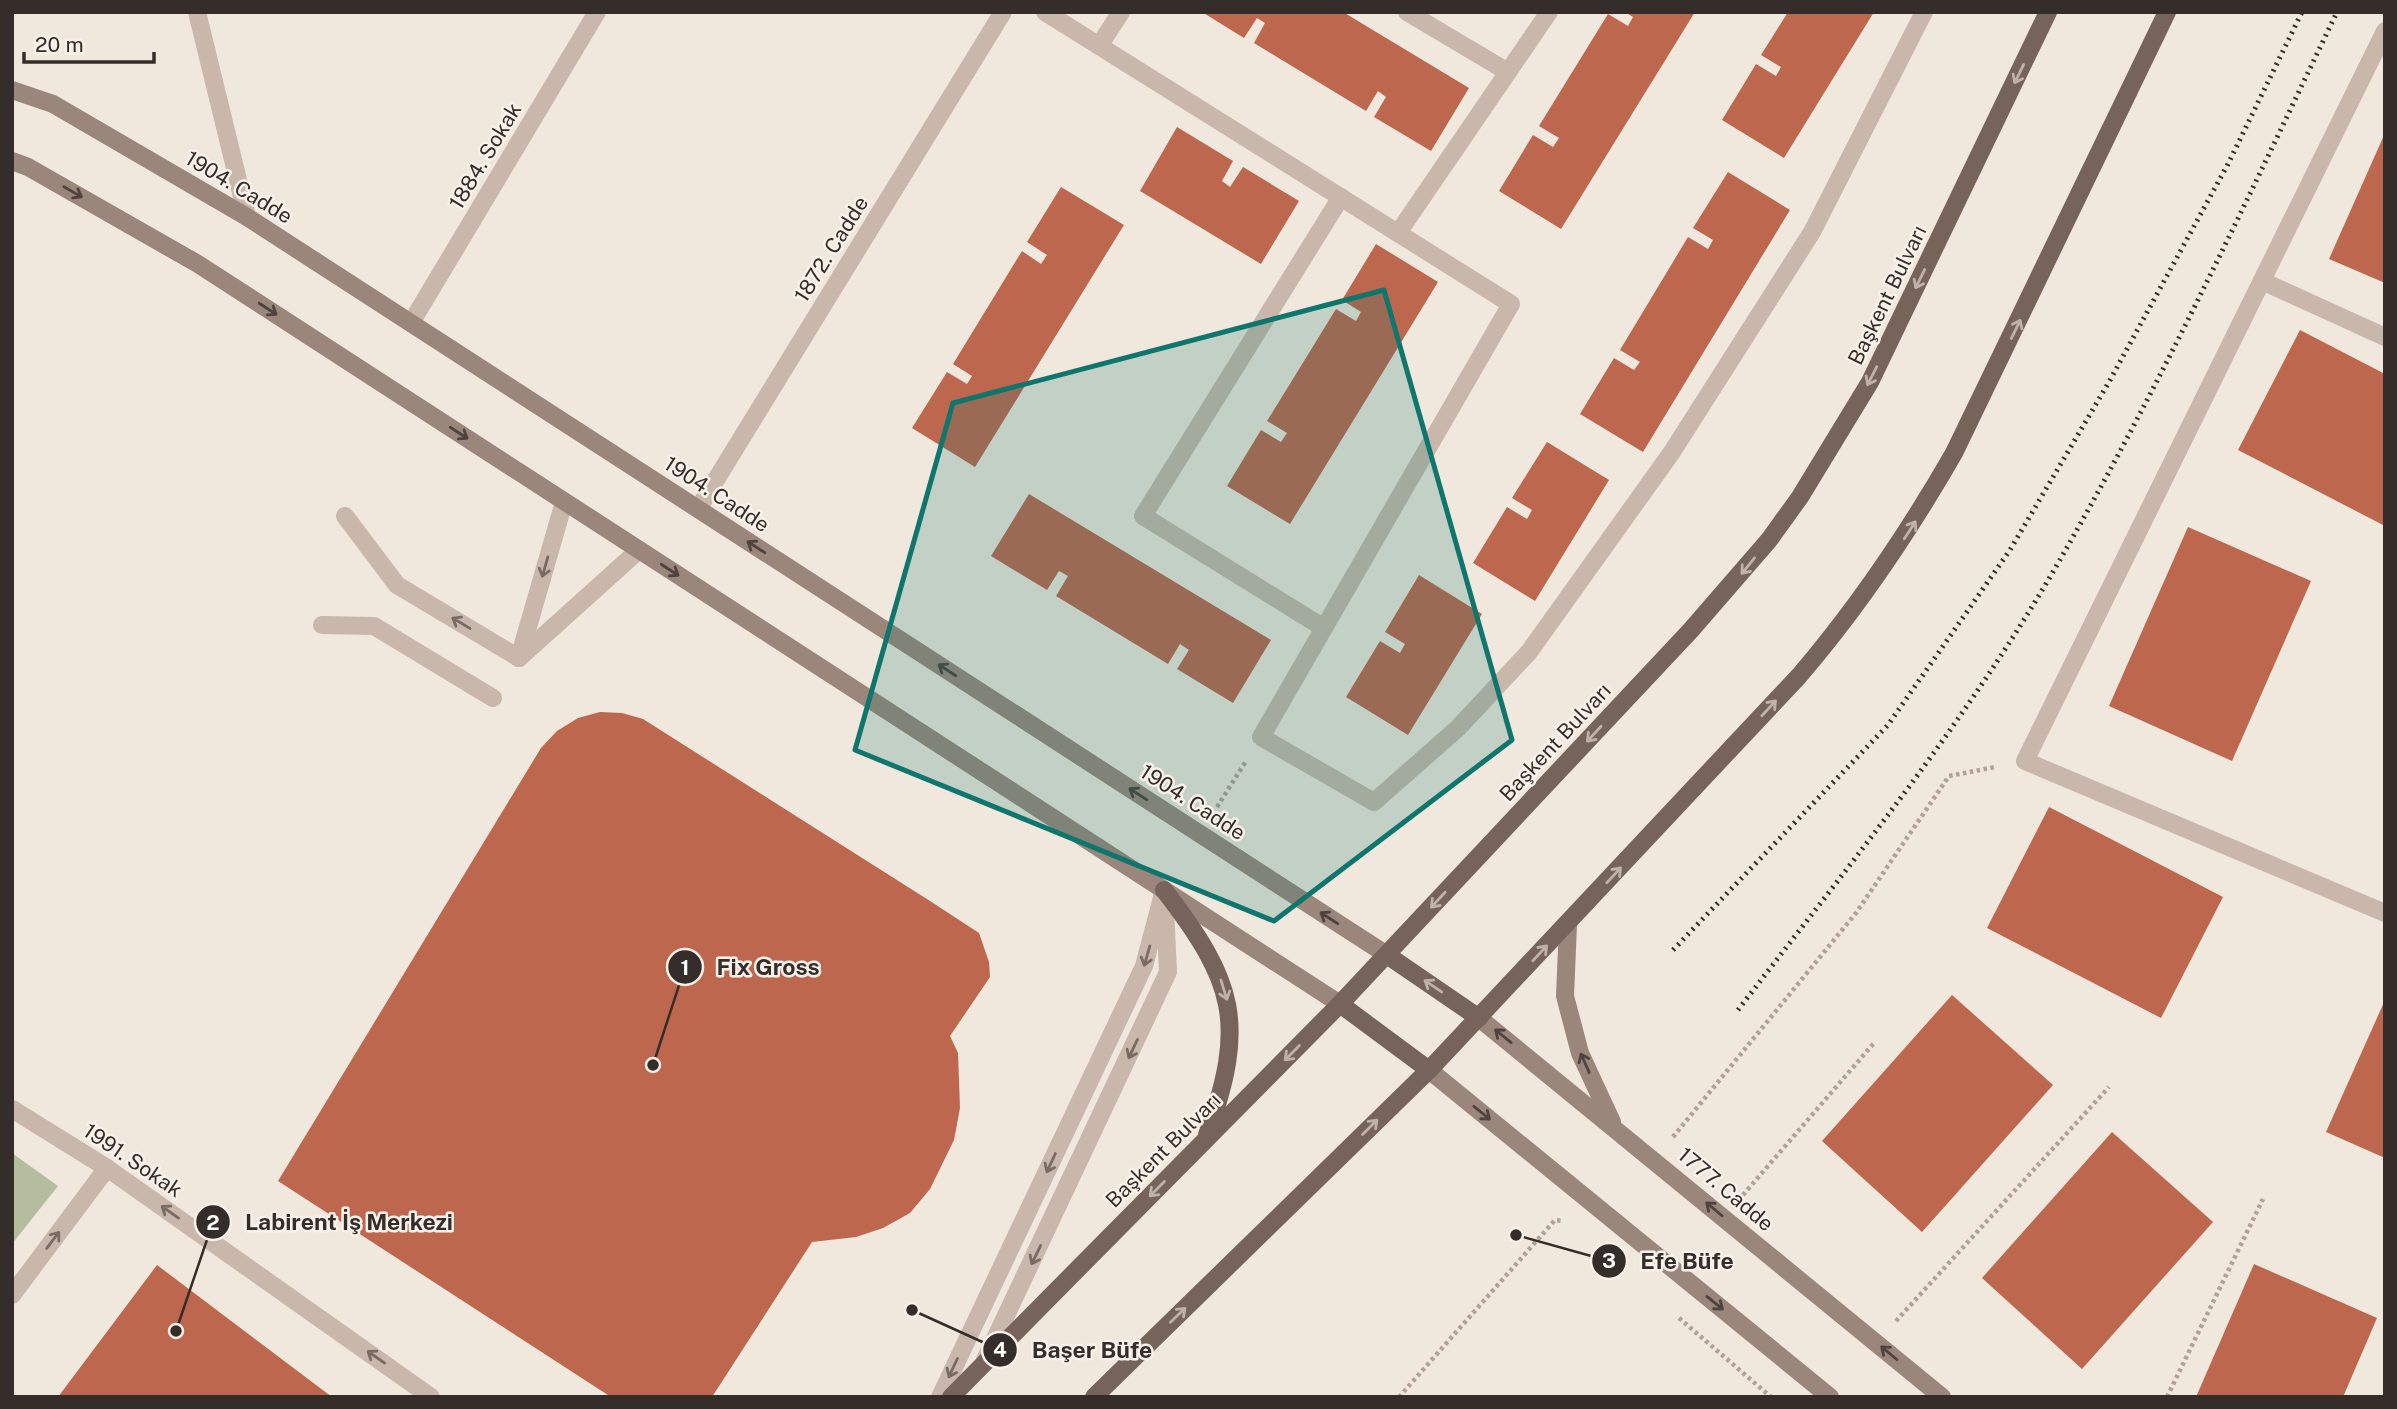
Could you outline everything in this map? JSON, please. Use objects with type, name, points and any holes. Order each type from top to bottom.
[{"type":"main road","name":"Başkent Bulvarı","points":[[951,1397],[1340,1004],[1733,584],[1800,497],[1870,382],[2048,12]]},
{"type":"main road","points":[[1094,1397],[1479,1018],[1799,676],[1877,580],[1915,522],[1995,372],[2167,12]]},
{"type":"main road","name":"1904. Cadde","points":[[12,90],[53,104],[247,217],[1387,954]]},
{"type":"main road","points":[[12,161],[29,167],[198,264],[1340,1004],[1429,1070],[1830,1397]]},
{"type":"main road","points":[[1164,890],[1202,939],[1217,967],[1228,1002],[1228,1052],[1221,1096],[1205,1140]]},
{"type":"main road","points":[[1568,925],[1565,996],[1580,1053],[1613,1125]]},
{"type":"main road","points":[[1387,954],[1479,1018]]},
{"type":"main road","name":"1777. Cadde","points":[[1479,1018],[1942,1397]]},
{"type":"street","points":[[197,12],[247,217]]},
{"type":"street","name":"1884. Sokak","points":[[411,323],[597,12]]},
{"type":"street","name":"1872. Cadde","points":[[698,509],[1003,12]]},
{"type":"street","points":[[1045,12],[1511,304],[1261,737],[1374,802],[1458,729],[1529,652],[1672,452],[1812,232],[1924,12]]},
{"type":"street","points":[[1099,46],[1121,12]]},
{"type":"street","points":[[1407,12],[1508,72]]},
{"type":"street","points":[[1398,233],[1549,12]]},
{"type":"street","points":[[2385,32],[2025,761],[2385,913]]},
{"type":"street","points":[[1324,628],[1143,516],[1341,197]]},
{"type":"street","points":[[2262,281],[2385,337]]},
{"type":"street","points":[[519,658],[564,502]]},
{"type":"street","points":[[345,516],[397,585],[519,658]]},
{"type":"street","points":[[519,658],[639,550]]},
{"type":"street","points":[[322,625],[374,626],[493,698]]},
{"type":"street","points":[[983,1365],[1168,972],[1164,890]]},
{"type":"street","points":[[940,1397],[1144,966],[1164,890]]},
{"type":"street","name":"1991. Sokak","points":[[12,1109],[107,1168],[432,1397]]},
{"type":"street","points":[[12,1295],[107,1168]]},
{"type":"path","points":[[1200,834],[1261,737]]},
{"type":"path","points":[[1655,1160],[1856,913],[1949,776],[2025,761]]},
{"type":"path","points":[[1724,1217],[1874,1043]]},
{"type":"path","points":[[1876,1342],[2109,1087]]},
{"type":"path","points":[[2167,1397],[2263,1199]]},
{"type":"path","points":[[1398,1397],[1555,1220]]},
{"type":"highlighted area","points":[[1384,290],[1512,740],[1274,921],[855,750],[953,403]]},
{"type":"green space","points":[[12,1153],[58,1186],[12,1244]]},
{"type":"building","points":[[1202,12],[1343,12],[1469,88],[1431,151],[1374,117],[1386,97],[1378,91],[1366,111],[1254,43],[1265,23],[1257,18],[1244,38]]},
{"type":"building","points":[[1625,12],[1695,12],[1561,229],[1499,191],[1533,135],[1553,147],[1559,138],[1539,126],[1608,14],[1628,26],[1633,17]]},
{"type":"building","points":[[1788,12],[1874,12],[1784,158],[1722,120],[1756,64],[1776,76],[1781,67],[1761,55]]},
{"type":"building","points":[[1177,127],[1233,161],[1222,181],[1230,187],[1243,167],[1299,201],[1261,264],[1140,191]]},
{"type":"building","points":[[2385,133],[2385,283],[2329,259]]},
{"type":"building","points":[[1728,172],[1790,210],[1643,452],[1580,414],[1614,358],[1634,370],[1640,362],[1620,350],[1688,237],[1708,249],[1713,240],[1693,228]]},
{"type":"building","points":[[1061,187],[1124,225],[975,467],[912,428],[947,372],[967,384],[972,376],[953,364],[1022,251],[1041,264],[1047,255],[1027,242]]},
{"type":"building","points":[[1376,244],[1438,282],[1290,524],[1227,486],[1261,430],[1281,442],[1287,433],[1267,421],[1336,309],[1356,321],[1361,312],[1342,300]]},
{"type":"building","points":[[2300,330],[2385,374],[2385,526],[2238,450]]},
{"type":"building","points":[[1547,442],[1609,480],[1535,601],[1473,563],[1507,507],[1527,519],[1532,510],[1512,498]]},
{"type":"building","points":[[1029,494],[1271,640],[1233,703],[1177,669],[1189,650],[1180,644],[1168,664],[1056,596],[1068,576],[1059,571],[1047,590],[991,556]]},
{"type":"building","points":[[2188,527],[2311,581],[2232,761],[2109,706]]},
{"type":"building","points":[[1419,575],[1482,614],[1408,735],[1346,697],[1380,641],[1400,653],[1405,644],[1385,632]]},
{"type":"building","points":[[600,712],[622,713],[643,719],[930,901],[979,933],[989,962],[990,977],[950,1036],[958,1053],[960,1108],[954,1140],[930,1189],[910,1213],[883,1228],[856,1237],[812,1242],[712,1397],[611,1397],[278,1181],[541,748],[557,731],[578,718]]},
{"type":"building","points":[[2049,807],[2223,897],[2161,1018],[1987,928]]},
{"type":"building","points":[[1952,995],[2053,1085],[1922,1232],[1822,1141]]},
{"type":"building","points":[[2385,1000],[2385,1158],[2326,1132]]},
{"type":"building","points":[[2112,1132],[2213,1222],[2082,1369],[1982,1278]]},
{"type":"building","points":[[2254,1264],[2377,1318],[2343,1397],[2196,1397]]},
{"type":"building","points":[[157,1265],[332,1397],[58,1397]]},
{"type":"railway","points":[[1673,950],[1888,725],[2010,550],[2109,382],[2228,164],[2302,12]]},
{"type":"railway","points":[[1738,1010],[1940,745],[2050,577],[2127,439],[2337,12]]},
{"type":"place","name":"Fix Gross","points":[[653,1065]]},
{"type":"place","name":"Efe Büfe","points":[[1516,1235]]},
{"type":"place","name":"Başer Büfe","points":[[912,1310]]},
{"type":"place","name":"Labirent İş Merkezi","points":[[176,1331]]}]
